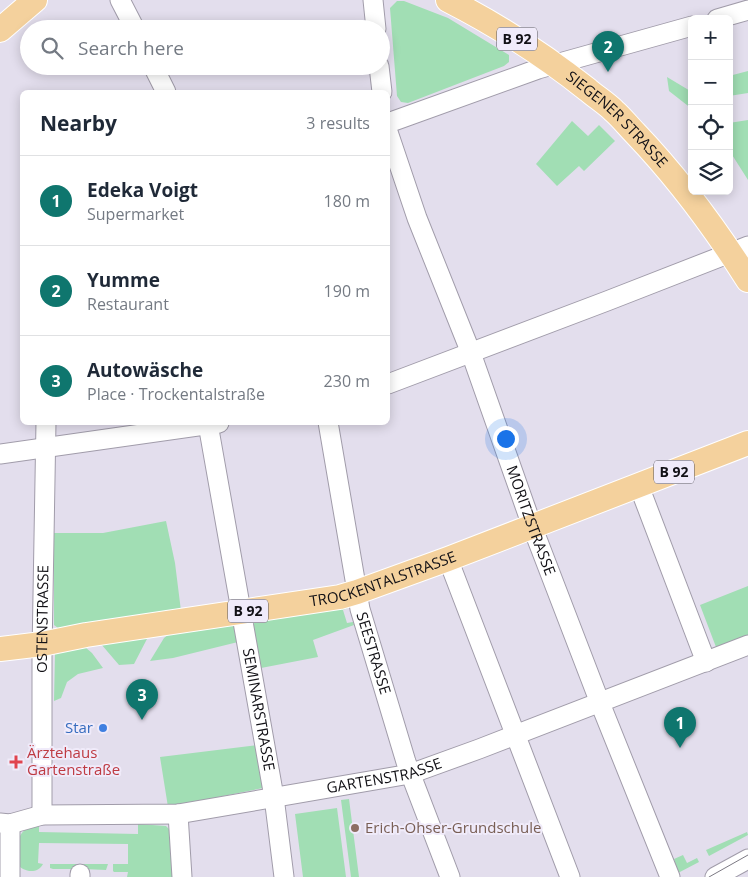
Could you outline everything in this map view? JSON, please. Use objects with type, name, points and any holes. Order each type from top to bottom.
[{"type":"main road","points":[[0,30],[35,0]]},
{"type":"main road","name":"SIEGENER STRASSE","points":[[448,0],[478,16],[555,64],[614,111],[656,155],[710,222],[739,249],[748,280]]},
{"type":"main road","name":"TROCKENTALSTRASSE","points":[[0,649],[340,597],[448,559],[748,443]]},
{"type":"street","points":[[120,0],[130,20]]},
{"type":"street","points":[[373,0],[375,20]]},
{"type":"street","points":[[731,15],[748,10]]},
{"type":"street","points":[[390,122],[538,69],[688,27]]},
{"type":"street","points":[[158,75],[165,90]]},
{"type":"street","points":[[380,75],[382,90]]},
{"type":"street","name":"MORITZSTRASSE","points":[[390,138],[417,218],[471,353],[532,526],[670,877]]},
{"type":"street","points":[[390,383],[739,249]]},
{"type":"street","name":"OSTENSTRASSE","points":[[42,815],[42,644],[46,425]]},
{"type":"street","points":[[0,454],[200,425]]},
{"type":"street","name":"SEMINARSTRASSE","points":[[214,425],[241,612],[274,797],[284,877]]},
{"type":"street","name":"SEESTRASSE","points":[[329,425],[360,608],[410,774],[450,877]]},
{"type":"street","points":[[639,486],[706,662]]},
{"type":"street","points":[[448,559],[570,877]]},
{"type":"street","name":"GARTENSTRASSE","points":[[5,824],[42,815],[178,814],[410,774],[748,645]]},
{"type":"street","points":[[178,814],[182,877]]},
{"type":"street","points":[[5,824],[7,874]]},
{"type":"street","points":[[716,877],[748,859]]},
{"type":"green space","points":[[397,1],[404,1],[448,18],[509,55],[509,62],[504,66],[408,103],[401,102],[397,96],[390,8]]},
{"type":"green space","points":[[748,71],[748,93],[733,95],[733,75]]},
{"type":"green space","points":[[667,77],[688,90],[688,106],[669,91]]},
{"type":"green space","points":[[748,120],[748,180],[733,156],[733,122]]},
{"type":"green space","points":[[572,121],[588,136],[599,125],[615,141],[584,171],[579,166],[557,186],[536,164]]},
{"type":"green space","points":[[166,521],[175,563],[181,611],[58,628],[54,625],[54,533],[103,533]]},
{"type":"green space","points":[[748,586],[748,635],[716,647],[700,605]]},
{"type":"green space","points":[[347,606],[348,608],[343,610],[347,623],[353,622],[354,625],[313,640],[318,657],[261,668],[253,628],[255,621]]},
{"type":"green space","points":[[231,625],[235,627],[238,642],[173,658],[150,661],[164,638],[169,634]]},
{"type":"green space","points":[[148,637],[134,664],[119,665],[101,644]]},
{"type":"green space","points":[[85,647],[103,668],[78,674],[67,682],[61,698],[54,701],[55,653]]},
{"type":"green space","points":[[258,745],[263,788],[168,807],[160,757]]},
{"type":"green space","points":[[349,799],[359,877],[351,877],[341,800]]},
{"type":"green space","points":[[337,808],[346,877],[303,877],[295,814]]},
{"type":"green space","points":[[138,824],[166,826],[173,833],[176,877],[127,877],[128,872],[114,872],[113,864],[128,864],[128,844],[39,843],[38,863],[43,864],[37,870],[26,870],[16,863],[19,838],[22,833],[31,827],[39,825],[39,832],[138,834]]},
{"type":"green space","points":[[747,832],[748,835],[709,856],[706,850]]},
{"type":"green space","points":[[683,855],[687,863],[697,858],[699,862],[678,873],[674,859]]},
{"type":"green space","points":[[50,864],[77,864],[75,869],[53,869],[50,868]]},
{"type":"green space","points":[[83,864],[108,864],[106,870],[84,869]]},
{"type":"tram line","points":[[709,877],[748,855]]},
{"type":"place","name":"Yumme","points":[[608,72]]},
{"type":"place","name":"Autowäsche","points":[[142,720]]},
{"type":"place","name":"Star","points":[[103,728]]},
{"type":"place","name":"Edeka Voigt","points":[[680,748]]},
{"type":"place","name":"Ärztehaus Gartenstraße","points":[[16,762]]},
{"type":"place","name":"Erich-Ohser-Grundschule","points":[[355,828]]}]
